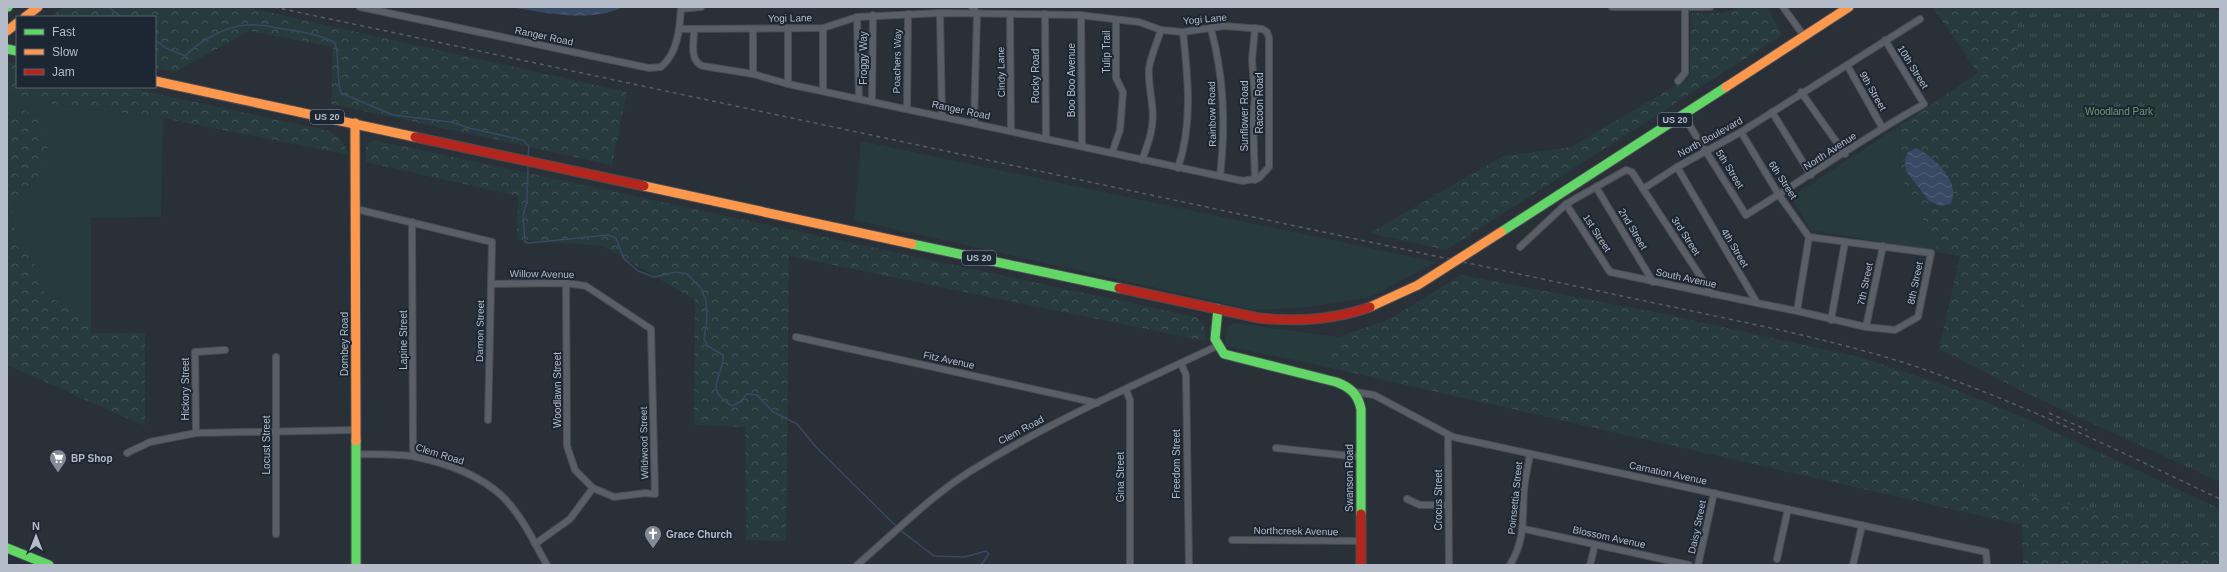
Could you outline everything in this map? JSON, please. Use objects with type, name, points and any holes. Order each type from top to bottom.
[{"type":"main road","points":[[26,16],[38,7]]},
{"type":"main road","name":"US 20","points":[[156,80],[1218,310],[1276,320],[1326,319],[1375,307],[1418,285],[1849,7]]},
{"type":"main road","points":[[7,31],[16,24]]},
{"type":"main road","name":"Dombey Road","points":[[356,123],[356,565]]},
{"type":"main road","points":[[1218,310],[1215,340],[1217,346],[1224,354],[1234,358],[1336,382],[1355,392]]},
{"type":"main road","name":"Swanson Road","points":[[1355,392],[1361,409],[1361,565]]},
{"type":"main road","points":[[7,548],[48,565]]},
{"type":"street","name":"Ranger Road","points":[[360,7],[649,68],[659,68],[665,64],[671,53],[680,29],[681,8]]},
{"type":"street","points":[[681,8],[701,7]]},
{"type":"street","points":[[972,7],[977,13],[974,123]]},
{"type":"street","points":[[1612,7],[1710,7]]},
{"type":"street","points":[[1678,81],[1685,73],[1685,7]]},
{"type":"street","points":[[1783,7],[1804,36]]},
{"type":"street","name":"Yogi Lane","points":[[680,29],[823,28],[857,17],[873,15],[940,13],[1081,15],[1139,22],[1161,30],[1183,32],[1224,26],[1255,28]]},
{"type":"street","points":[[940,13],[942,116]]},
{"type":"street","name":"Poachers Way","points":[[907,109],[908,14]]},
{"type":"street","name":"Cindy Lane","points":[[1010,14],[1011,130]]},
{"type":"street","name":"Rocky Road","points":[[1045,14],[1046,138]]},
{"type":"street","name":"Froggy Way","points":[[872,102],[873,15]]},
{"type":"street","name":"Boo Boo Avenue","points":[[1081,15],[1082,146]]},
{"type":"street","points":[[857,17],[859,99]]},
{"type":"street","name":"North Boulevard","points":[[1643,189],[1741,132],[1802,92],[1920,19]]},
{"type":"street","name":"Tulip Trail","points":[[1112,153],[1120,130],[1123,92],[1116,78],[1116,20]]},
{"type":"street","points":[[788,28],[788,84]]},
{"type":"street","points":[[823,28],[823,91]]},
{"type":"street","name":"Sunflower Road","points":[[1255,28],[1252,60],[1255,98],[1253,119],[1255,180]]},
{"type":"street","name":"Racoon Road","points":[[1255,28],[1265,30],[1269,38],[1270,161],[1266,172],[1255,180]]},
{"type":"street","points":[[753,29],[753,74]]},
{"type":"street","name":"Rainbow Road","points":[[1211,29],[1223,89],[1223,148],[1220,176]]},
{"type":"street","name":"Ranger Road","points":[[694,30],[694,59],[698,64],[753,74],[788,84],[1011,130],[1178,168],[1243,181],[1255,180]]},
{"type":"street","points":[[1142,160],[1152,134],[1153,106],[1148,88],[1149,67],[1161,30]]},
{"type":"street","points":[[1178,168],[1184,147],[1189,100],[1183,32]]},
{"type":"street","name":"10th Street","points":[[1885,40],[1924,104]]},
{"type":"street","name":"9th Street","points":[[1847,65],[1882,127]]},
{"type":"street","points":[[1802,92],[1845,154]]},
{"type":"street","name":"North Avenue","points":[[1746,215],[1845,154],[1882,127],[1924,104]]},
{"type":"street","points":[[1772,112],[1811,175]]},
{"type":"street","name":"5th Street","points":[[1682,115],[1707,151],[1746,215]]},
{"type":"street","name":"6th Street","points":[[1741,132],[1779,195],[1810,237]]},
{"type":"street","name":"4th Street","points":[[1677,168],[1757,302]]},
{"type":"street","points":[[1520,247],[1566,204],[1626,170],[1632,172],[1643,189]]},
{"type":"street","name":"2nd Street","points":[[1596,187],[1653,282]]},
{"type":"street","name":"3rd Street","points":[[1643,189],[1712,294]]},
{"type":"street","name":"1st Street","points":[[1566,204],[1610,272]]},
{"type":"street","points":[[356,209],[412,222]]},
{"type":"street","name":"Damon Street","points":[[412,222],[492,242],[488,420]]},
{"type":"street","name":"Lapine Street","points":[[412,222],[413,450],[415,456]]},
{"type":"street","points":[[1800,312],[1810,237],[1883,246]]},
{"type":"street","points":[[1831,320],[1845,242]]},
{"type":"street","name":"8th Street","points":[[1866,327],[1895,330],[1918,317],[1931,253],[1883,246]]},
{"type":"street","name":"7th Street","points":[[1866,327],[1883,246]]},
{"type":"street","name":"South Avenue","points":[[1610,272],[1757,302]]},
{"type":"street","name":"Willow Avenue","points":[[491,284],[566,283],[586,286],[651,329]]},
{"type":"street","name":"Woodlawn Street","points":[[566,283],[567,446],[575,470],[593,488]]},
{"type":"street","points":[[1757,302],[1866,327]]},
{"type":"street","name":"Wildwood Street","points":[[593,488],[614,497],[645,493],[655,494],[651,329]]},
{"type":"street","name":"Fitz Avenue","points":[[796,337],[1097,403]]},
{"type":"street","name":"Clem Road","points":[[857,565],[941,493],[978,466],[1097,403],[1217,346]]},
{"type":"street","name":"Hickory Street","points":[[196,433],[195,352],[225,350]]},
{"type":"street","name":"Locust Street","points":[[276,357],[276,534]]},
{"type":"street","name":"Freedom Street","points":[[1181,363],[1186,374],[1189,565]]},
{"type":"street","name":"Gina Street","points":[[1126,390],[1130,400],[1130,565]]},
{"type":"street","name":"Carnation Avenue","points":[[1355,392],[1374,395],[1448,436],[1986,552],[1987,565]]},
{"type":"street","points":[[127,453],[150,442],[196,433],[355,430]]},
{"type":"street","name":"Crocus Street","points":[[1448,436],[1449,565]]},
{"type":"street","points":[[1276,448],[1360,457]]},
{"type":"street","name":"Clem Road","points":[[355,454],[415,456],[456,468],[480,480],[502,496],[535,544],[547,565]]},
{"type":"street","name":"Poinsettia Street","points":[[1510,565],[1518,551],[1524,529],[1524,490],[1530,454]]},
{"type":"street","points":[[535,544],[570,519],[593,488]]},
{"type":"street","name":"Daisy Street","points":[[1698,565],[1714,493]]},
{"type":"street","points":[[1407,499],[1420,505],[1448,505]]},
{"type":"street","points":[[1777,559],[1788,509]]},
{"type":"street","points":[[1853,565],[1862,525]]},
{"type":"street","name":"Blossom Avenue","points":[[1524,529],[1667,563],[1689,565]]},
{"type":"street","name":"Northcreek Avenue","points":[[1232,540],[1361,541]]},
{"type":"street","points":[[1590,565],[1595,545]]},
{"type":"green space","points":[[63,7],[245,7],[627,92],[612,165],[331,104],[333,47],[249,31],[175,72],[156,68],[156,16],[52,16]]},
{"type":"green space","points":[[1740,7],[1768,8],[1782,35],[1446,250],[1370,233],[1503,156],[1571,147],[1689,78],[1692,13],[1723,13]]},
{"type":"green space","name":"Woodland Park","points":[[1933,7],[2220,10],[2152,450],[2022,391],[1939,349],[1960,256],[1939,252],[1900,174],[1899,126],[1978,73]]},
{"type":"green space","name":"Woodland Park","points":[[2017,10],[2220,10],[2220,482],[2022,391]]},
{"type":"green space","points":[[7,61],[16,64],[16,88],[131,88],[329,131],[341,139],[349,155],[163,118],[36,102],[7,93]]},
{"type":"green space","points":[[7,93],[36,102],[163,118],[161,217],[91,218],[91,318],[61,304],[42,290],[30,247],[19,237],[10,219],[19,194],[40,174],[36,116],[7,104]]},
{"type":"green space","points":[[7,104],[36,116],[48,146],[40,174],[19,194],[10,219],[19,237],[30,247],[42,290],[61,304],[91,318],[91,333],[145,333],[145,426],[7,365]]},
{"type":"green space","points":[[1899,126],[1900,174],[1939,252],[1810,230],[1791,197]]},
{"type":"green space","points":[[374,140],[1196,317],[1204,325],[1205,341],[789,256],[786,541],[746,540],[745,427],[694,425],[695,300],[603,246],[517,239],[518,196],[366,162],[366,145]]},
{"type":"green space","points":[[861,141],[1436,262],[1370,297],[1310,307],[1254,310],[854,220]]},
{"type":"green space","points":[[1461,275],[1664,314],[1863,358],[1944,385],[2022,417],[2147,475],[2128,517],[2220,537],[2220,565],[2023,565],[2022,525],[1327,367],[1339,337],[1390,319]]},
{"type":"green space","points":[[1234,323],[1339,337],[1327,367],[1225,346],[1226,328]]},
{"type":"green space","points":[[2022,417],[2220,509],[2220,537],[2022,494]]},
{"type":"water","points":[[511,7],[623,7],[610,12],[582,16],[553,14]]},
{"type":"water","points":[[1916,148],[1934,160],[1949,178],[1953,193],[1951,204],[1940,206],[1929,201],[1906,171],[1905,159],[1908,152]]},
{"type":"waterway","points":[[108,7],[121,16]]},
{"type":"waterway","points":[[156,41],[166,48],[185,56],[200,43],[218,33],[237,26],[257,25],[319,36],[335,43],[341,93],[393,115],[451,122],[469,128],[523,140],[529,146],[528,157]]},
{"type":"waterway","points":[[528,165],[527,201],[523,216],[525,242],[529,243],[608,235],[616,238],[624,259],[638,271],[654,277],[676,272],[687,274],[701,288],[706,301],[707,319],[704,339],[708,346],[723,355],[723,363],[716,388],[718,393],[732,406],[741,401],[747,394],[757,395],[773,412],[797,424],[816,447],[897,527]]},
{"type":"waterway","points":[[900,530],[934,556],[965,557],[986,551],[989,554],[981,565]]},
{"type":"railway","points":[[274,7],[1785,331],[1866,351],[1906,363],[2015,404],[2220,499]]},
{"type":"railway","points":[[2049,413],[2087,430]]},
{"type":"traffic: fast","points":[[7,49],[16,51]]},
{"type":"traffic: fast","points":[[1501,232],[1726,87]]},
{"type":"traffic: fast","points":[[912,244],[1119,288]]},
{"type":"traffic: fast","points":[[1218,309],[1215,339],[1224,354],[1336,382],[1353,392],[1358,399],[1361,409],[1361,514]]},
{"type":"traffic: fast","points":[[356,441],[356,565]]},
{"type":"traffic: fast","points":[[7,548],[49,565]]},
{"type":"traffic: slow","points":[[26,16],[38,7]]},
{"type":"traffic: slow","points":[[1726,87],[1849,7]]},
{"type":"traffic: slow","points":[[7,31],[16,24]]},
{"type":"traffic: slow","points":[[156,81],[415,137]]},
{"type":"traffic: slow","points":[[355,123],[356,441]]},
{"type":"traffic: slow","points":[[644,186],[912,244]]},
{"type":"traffic: slow","points":[[1418,285],[1501,232]]},
{"type":"traffic: slow","points":[[1370,307],[1418,285]]},
{"type":"traffic: jam","points":[[415,137],[644,186]]},
{"type":"traffic: jam","points":[[1119,288],[1259,318],[1287,320],[1315,319],[1343,315],[1370,307]]},
{"type":"traffic: jam","points":[[1361,514],[1361,565]]},
{"type":"place","name":"BP Shop","points":[[58,473]]},
{"type":"place","name":"Grace Church","points":[[653,549]]}]
